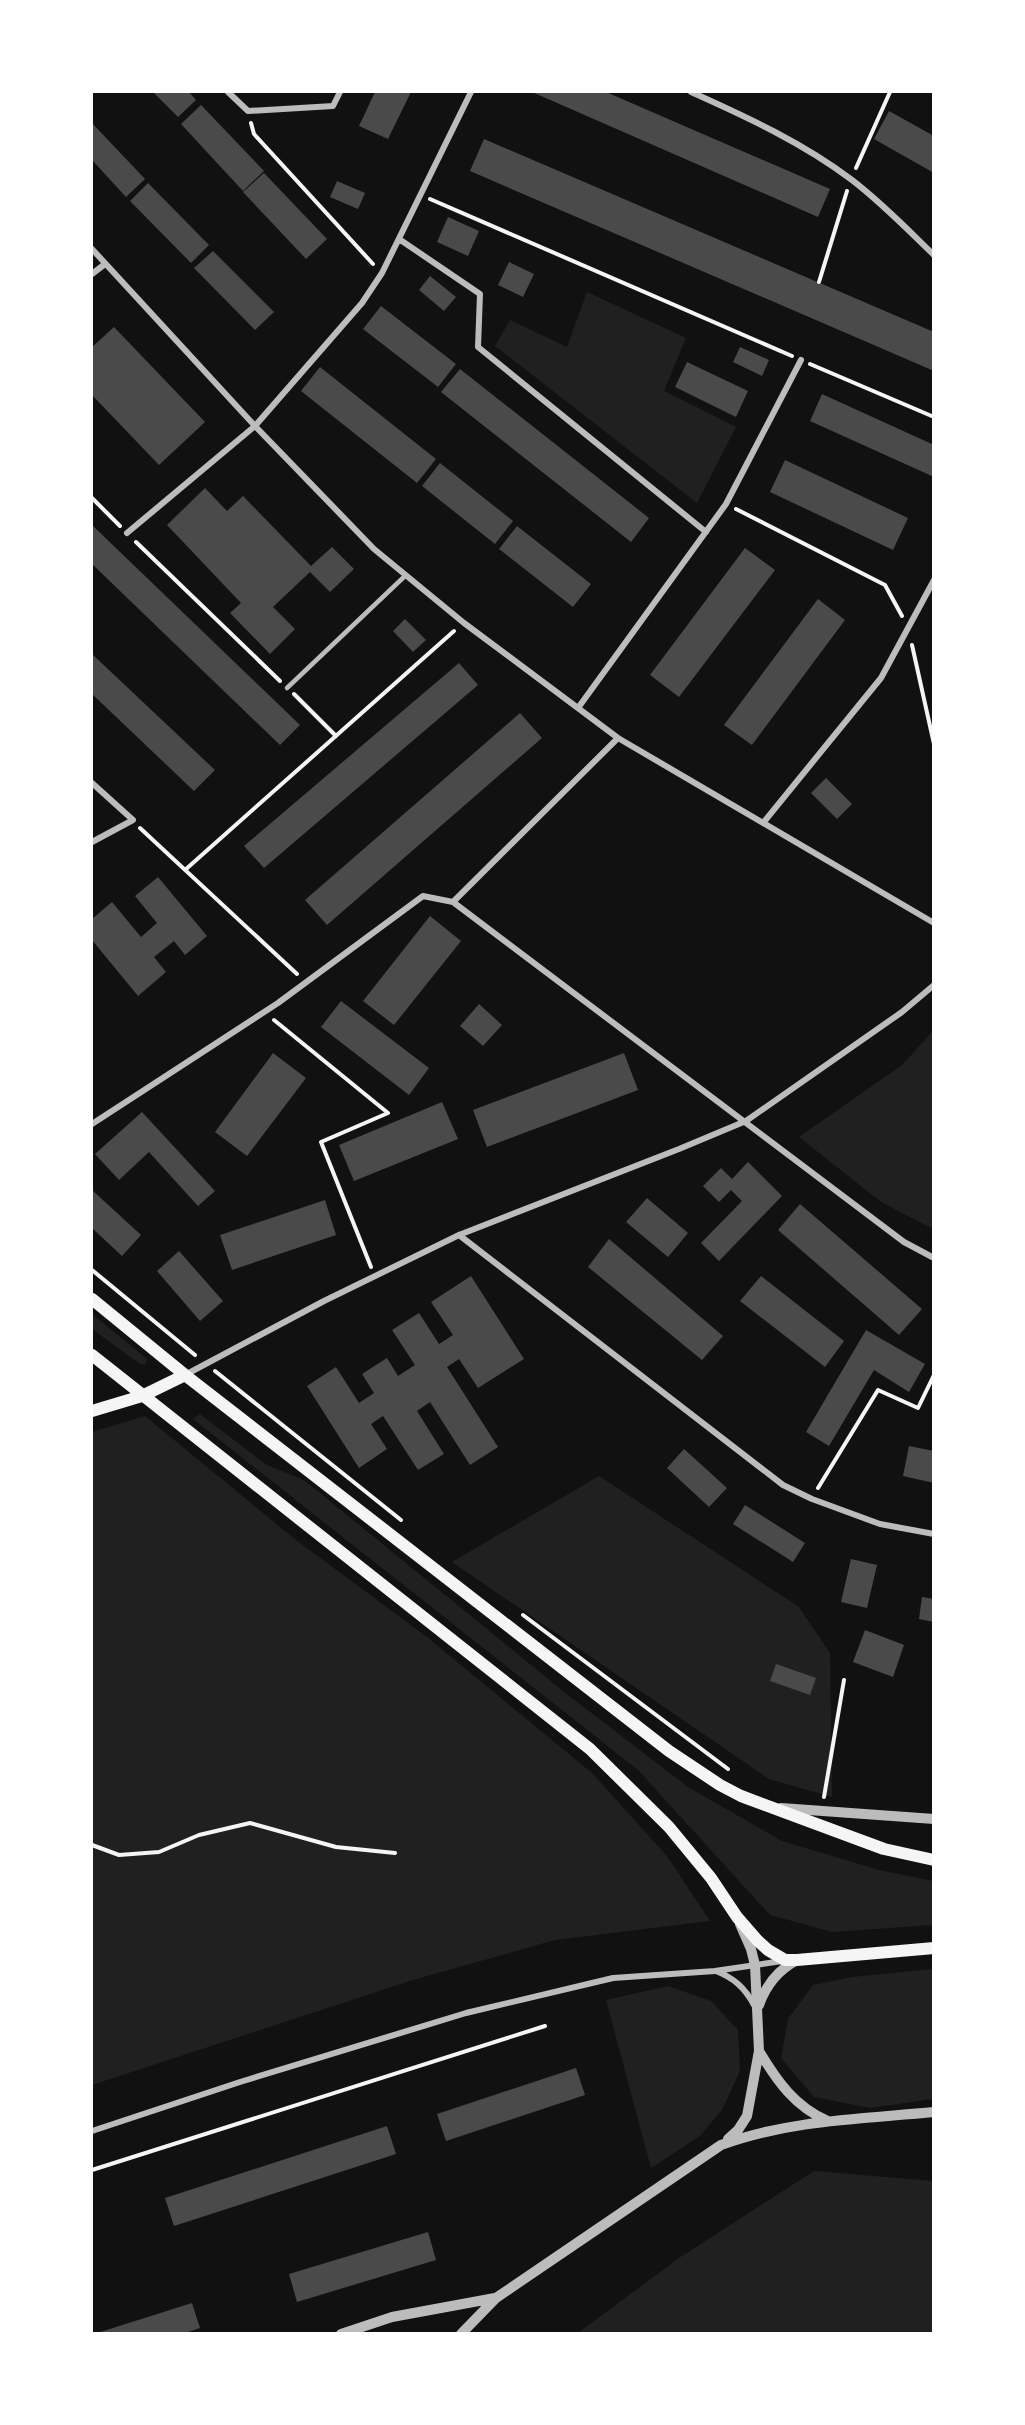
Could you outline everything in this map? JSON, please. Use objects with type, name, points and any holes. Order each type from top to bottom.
[{"type":"main road","points":[[92,1299],[185,1375],[669,1751],[720,1785],[772,1808],[884,1849],[933,1860]]},
{"type":"main road","points":[[92,1355],[590,1749],[669,1827],[711,1878],[737,1917],[768,1950],[791,1960],[933,1948]]},
{"type":"main road","points":[[92,1411],[142,1396],[185,1375]]},
{"type":"street","points":[[228,92],[248,111],[333,106],[340,92]]},
{"type":"street","points":[[127,533],[255,426],[362,303],[382,273],[471,92]]},
{"type":"street","points":[[691,92],[769,127],[851,179],[880,203],[933,255]]},
{"type":"street","points":[[399,239],[480,294],[478,347],[706,532]]},
{"type":"street","points":[[92,249],[255,426],[374,549],[464,622],[618,738],[933,923]]},
{"type":"street","points":[[92,274],[105,264]]},
{"type":"street","points":[[578,708],[726,504],[801,360]]},
{"type":"street","points":[[763,823],[881,678],[933,580]]},
{"type":"street","points":[[453,902],[618,738]]},
{"type":"street","points":[[92,783],[132,820],[92,842]]},
{"type":"street","points":[[92,1124],[307,983],[423,896],[453,902],[904,1242],[933,1258]]},
{"type":"street","points":[[185,1375],[459,1235],[746,1121],[902,1012],[933,985]]},
{"type":"street","points":[[459,1235],[783,1485],[812,1499],[880,1524],[933,1534]]},
{"type":"street","points":[[772,1808],[933,1819]]},
{"type":"street","points":[[461,2334],[496,2298],[721,2145],[738,2130],[747,2116],[759,2051],[755,1965],[751,1949],[737,1917]]},
{"type":"street","points":[[92,2131],[240,2082],[466,2013],[613,1978],[715,1971],[791,1960]]},
{"type":"street","points":[[757,2011],[766,1989],[778,1972],[791,1960]]},
{"type":"street","points":[[715,1971],[739,1983],[757,2011]]},
{"type":"street","points":[[759,2051],[785,2091],[801,2107],[831,2122]]},
{"type":"street","points":[[721,2145],[753,2133],[782,2127],[933,2112]]},
{"type":"street","points":[[341,2334],[392,2317],[496,2298]]},
{"type":"lane","points":[[287,688],[406,575]]},
{"type":"path","points":[[248,111],[254,134],[382,273]]},
{"type":"path","points":[[421,196],[933,417]]},
{"type":"path","points":[[92,498],[336,735]]},
{"type":"path","points":[[726,504],[885,585],[908,627],[933,744]]},
{"type":"path","points":[[185,870],[464,622]]},
{"type":"path","points":[[132,820],[307,983]]},
{"type":"path","points":[[264,1012],[388,1113],[321,1142],[375,1276]]},
{"type":"path","points":[[92,1270],[402,1521]]},
{"type":"path","points":[[812,1499],[878,1390],[918,1408],[933,1375]]},
{"type":"path","points":[[514,1608],[735,1774]]},
{"type":"path","points":[[823,1802],[844,1680]]},
{"type":"path","points":[[92,1845],[119,1855],[159,1852],[199,1835],[250,1823],[336,1847],[395,1853]]},
{"type":"path","points":[[92,2169],[545,2026]]},
{"type":"shaded area","points":[[587,292],[686,338],[664,391],[736,427],[697,503],[495,346],[510,320],[567,347]]},
{"type":"shaded area","points":[[933,1031],[933,1229],[881,1202],[799,1137],[902,1065]]},
{"type":"shaded area","points":[[92,1314],[147,1359],[145,1365],[140,1364],[92,1329]]},
{"type":"shaded area","points":[[200,1414],[267,1465],[304,1480],[568,1695],[688,1787],[782,1841],[879,1870],[933,1881],[933,1925],[832,1932],[770,1915],[638,1770],[193,1419]]},
{"type":"shaded area","points":[[145,1416],[296,1540],[427,1637],[592,1773],[667,1856],[710,1921],[555,1940],[413,1980],[92,2085],[92,1432]]},
{"type":"shaded area","points":[[599,1476],[799,1607],[830,1653],[832,1797],[769,1779],[452,1562]]},
{"type":"shaded area","points":[[933,1969],[933,2099],[870,2108],[814,2097],[781,2058],[788,2019],[813,1985],[852,1977]]},
{"type":"shaded area","points":[[668,1986],[711,2001],[738,2030],[740,2071],[722,2110],[700,2136],[651,2168],[606,2000]]},
{"type":"shaded area","points":[[814,2171],[933,2181],[933,2333],[578,2333],[679,2258]]},
{"type":"building","points":[[153,92],[189,92],[196,100],[178,117]]},
{"type":"building","points":[[375,92],[411,92],[388,139],[359,126]]},
{"type":"building","points":[[532,92],[606,92],[830,189],[818,217]]},
{"type":"building","points":[[201,105],[264,171],[243,191],[181,124]]},
{"type":"building","points":[[889,111],[934,136],[934,173],[874,139]]},
{"type":"building","points":[[92,123],[145,179],[126,197],[92,160]]},
{"type":"building","points":[[484,139],[934,332],[934,371],[470,171]]},
{"type":"building","points":[[264,173],[327,239],[306,259],[243,192]]},
{"type":"building","points":[[337,181],[365,193],[358,209],[330,197]]},
{"type":"building","points":[[148,183],[209,245],[191,263],[130,201]]},
{"type":"building","points":[[448,217],[479,231],[468,256],[437,242]]},
{"type":"building","points":[[213,251],[274,312],[255,330],[194,268]]},
{"type":"building","points":[[509,262],[534,274],[523,297],[498,285]]},
{"type":"building","points":[[430,276],[456,297],[444,311],[419,290]]},
{"type":"building","points":[[381,306],[456,364],[438,387],[363,329]]},
{"type":"building","points":[[114,327],[205,422],[159,465],[92,395],[92,347]]},
{"type":"building","points":[[740,347],[769,360],[762,376],[733,362]]},
{"type":"building","points":[[687,362],[748,391],[736,417],[675,387]]},
{"type":"building","points":[[320,367],[436,459],[417,483],[301,391]]},
{"type":"building","points":[[460,369],[649,518],[631,542],[441,392]]},
{"type":"building","points":[[822,394],[934,445],[934,477],[810,421]]},
{"type":"building","points":[[785,460],[908,518],[893,550],[770,492]]},
{"type":"building","points":[[440,463],[513,521],[495,544],[422,486]]},
{"type":"building","points":[[205,488],[227,511],[243,496],[311,566],[332,547],[354,569],[330,592],[310,572],[273,607],[295,629],[270,654],[230,613],[241,603],[167,525]]},
{"type":"building","points":[[92,525],[300,725],[280,745],[92,564]]},
{"type":"building","points":[[517,526],[591,584],[573,607],[499,549]]},
{"type":"building","points":[[745,548],[775,570],[679,697],[650,675]]},
{"type":"building","points":[[818,599],[845,620],[752,745],[724,725]]},
{"type":"building","points":[[405,619],[426,640],[413,652],[393,631]]},
{"type":"building","points":[[92,654],[215,770],[194,791],[92,694]]},
{"type":"building","points":[[459,663],[478,685],[264,868],[244,846]]},
{"type":"building","points":[[520,713],[542,738],[327,925],[305,900]]},
{"type":"building","points":[[826,778],[852,804],[837,819],[811,793]]},
{"type":"building","points":[[158,877],[207,936],[185,955],[174,941],[154,957],[166,972],[138,996],[92,940],[92,919],[112,902],[141,937],[157,923],[135,896]]},
{"type":"building","points":[[430,916],[461,941],[394,1025],[363,1001]]},
{"type":"building","points":[[341,1001],[429,1068],[409,1095],[321,1027]]},
{"type":"building","points":[[479,1004],[502,1025],[483,1046],[460,1026]]},
{"type":"building","points":[[273,1053],[306,1078],[247,1156],[215,1132]]},
{"type":"building","points":[[624,1053],[638,1090],[487,1147],[473,1110]]},
{"type":"building","points":[[442,1102],[458,1139],[354,1181],[339,1145]]},
{"type":"building","points":[[142,1112],[215,1191],[198,1206],[149,1152],[119,1180],[95,1154]]},
{"type":"building","points":[[748,1162],[782,1196],[719,1261],[701,1243],[742,1201],[731,1190],[719,1202],[703,1186],[721,1168],[732,1179]]},
{"type":"building","points":[[92,1190],[141,1235],[122,1256],[92,1228]]},
{"type":"building","points":[[647,1198],[688,1233],[668,1257],[626,1222]]},
{"type":"building","points":[[325,1200],[336,1235],[232,1270],[220,1235]]},
{"type":"building","points":[[800,1204],[922,1309],[899,1335],[778,1230]]},
{"type":"building","points":[[609,1239],[723,1336],[702,1360],[588,1267]]},
{"type":"building","points":[[179,1251],[223,1301],[200,1321],[157,1271]]},
{"type":"building","points":[[471,1276],[524,1359],[478,1388],[459,1359],[447,1367],[498,1447],[470,1465],[430,1402],[417,1411],[444,1454],[418,1470],[383,1416],[371,1424],[387,1449],[359,1468],[307,1386],[336,1367],[359,1403],[374,1393],[362,1374],[387,1358],[398,1376],[415,1365],[392,1330],[419,1313],[439,1344],[453,1335],[431,1302]]},
{"type":"building","points":[[761,1276],[844,1341],[825,1367],[740,1301]]},
{"type":"building","points":[[866,1330],[925,1364],[909,1392],[874,1370],[829,1446],[806,1432]]},
{"type":"building","points":[[909,1446],[934,1451],[934,1483],[903,1476]]},
{"type":"building","points":[[684,1449],[727,1488],[709,1507],[667,1468]]},
{"type":"building","points":[[745,1505],[805,1543],[793,1562],[733,1524]]},
{"type":"building","points":[[851,1559],[877,1565],[867,1608],[841,1602]]},
{"type":"building","points":[[922,1597],[934,1599],[934,1622],[919,1619]]},
{"type":"building","points":[[865,1630],[904,1645],[893,1677],[853,1662]]},
{"type":"building","points":[[776,1664],[816,1678],[810,1695],[770,1681]]},
{"type":"building","points":[[576,2068],[585,2095],[446,2141],[437,2114]]},
{"type":"building","points":[[387,2126],[396,2154],[174,2226],[165,2198]]},
{"type":"building","points":[[428,2232],[436,2260],[297,2302],[289,2274]]},
{"type":"building","points":[[192,2303],[200,2328],[182,2334],[94,2334]]}]
